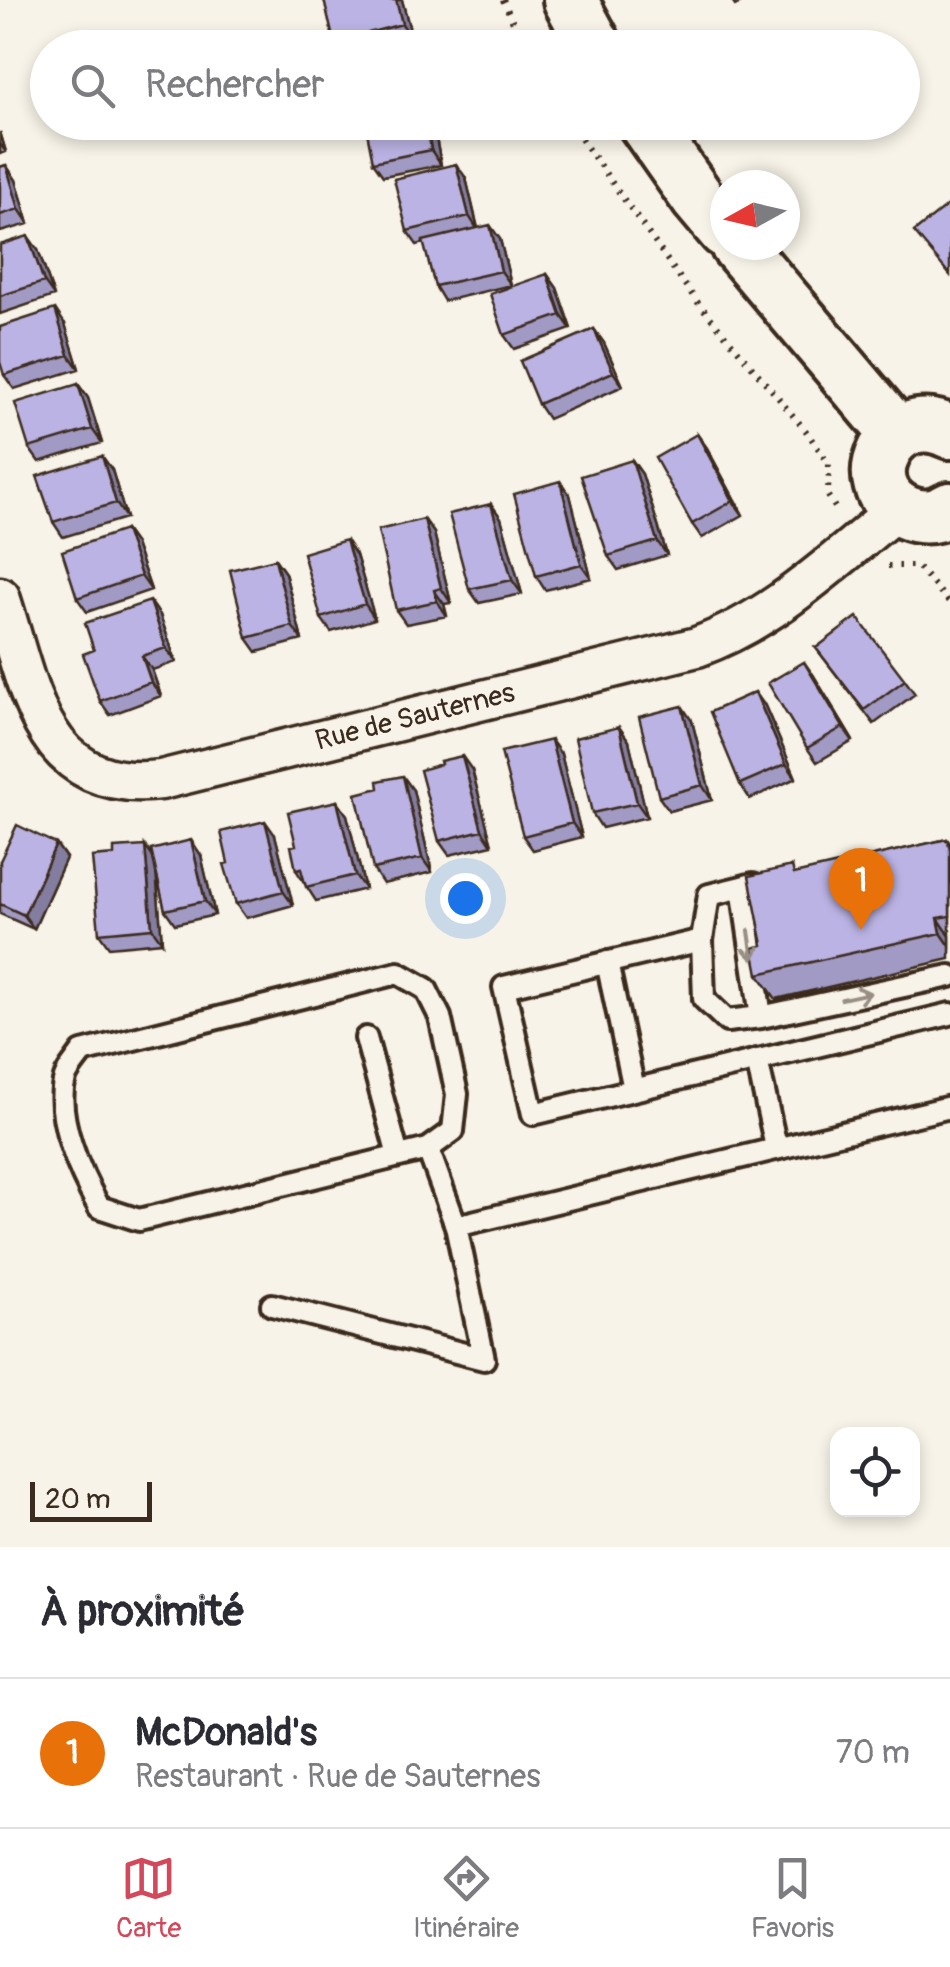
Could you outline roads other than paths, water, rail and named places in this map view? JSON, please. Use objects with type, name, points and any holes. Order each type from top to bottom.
[{"type":"street","points":[[570,0],[586,30]]},
{"type":"street","points":[[657,140],[710,213]]},
{"type":"street","points":[[750,260],[897,434]]},
{"type":"street","points":[[950,432],[931,424],[912,426],[897,434],[883,450],[878,472],[884,492],[898,509],[930,517],[950,510]]},
{"type":"street","name":"Rue de Sauternes","points":[[0,597],[50,737],[67,757],[90,773],[114,780],[161,780],[678,652],[730,635],[763,617],[898,509]]},
{"type":"lane","points":[[780,878],[709,895],[702,940],[704,999],[727,1021],[950,976]]},
{"type":"lane","points":[[742,886],[761,1017]]},
{"type":"lane","points":[[702,940],[504,986],[533,1114],[950,1014]]},
{"type":"lane","points":[[607,962],[634,1089]]},
{"type":"lane","points":[[398,974],[426,989],[440,1017],[457,1094],[453,1131],[428,1149],[139,1220],[99,1207],[78,1170],[63,1104],[65,1077],[82,1052],[398,974]]},
{"type":"lane","points":[[366,1038],[398,1156]]},
{"type":"lane","points":[[757,1060],[776,1148]]},
{"type":"lane","points":[[456,1226],[950,1107]]},
{"type":"lane","points":[[272,1304],[484,1359],[456,1226],[428,1149]]},
{"type":"place","name":"McDonald's","points":[[861,930]]}]
